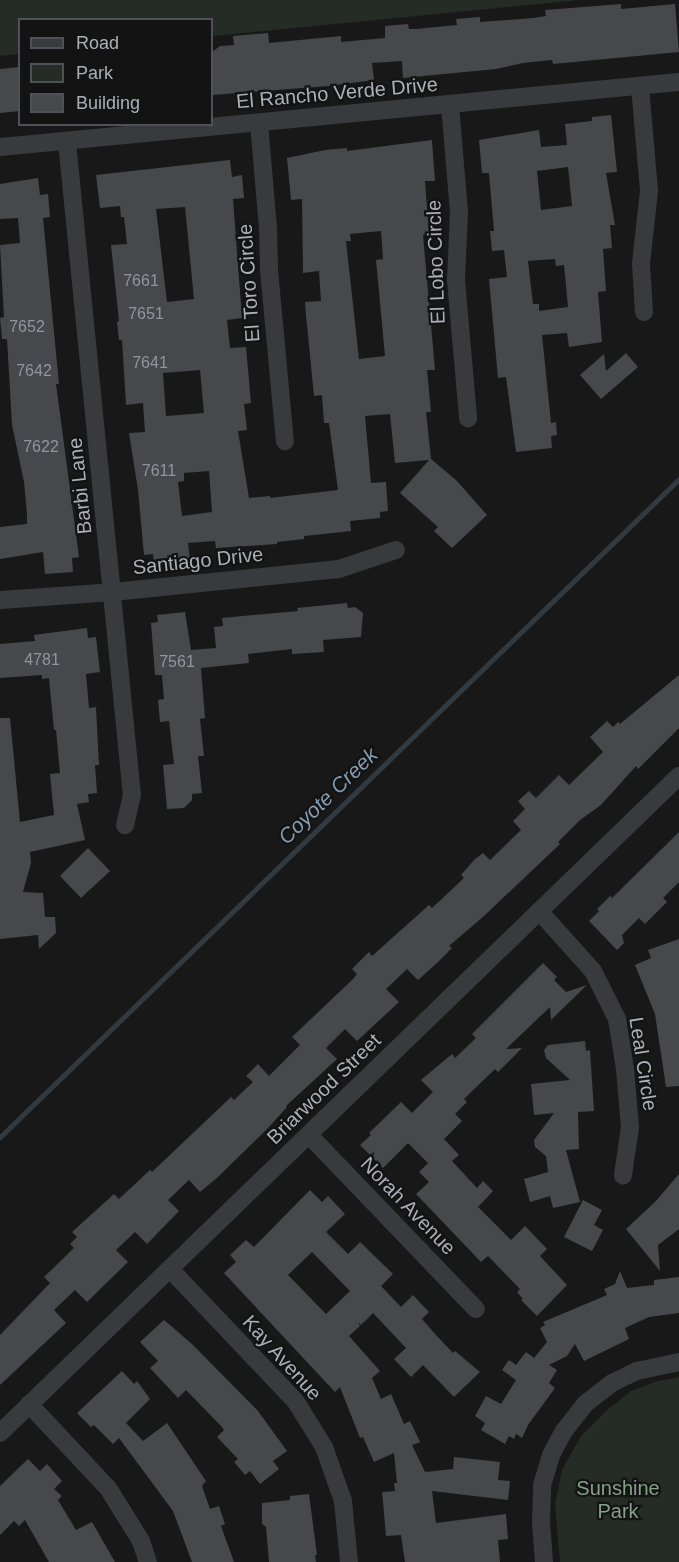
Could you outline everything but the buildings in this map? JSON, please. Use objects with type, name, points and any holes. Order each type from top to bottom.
[{"type":"street","name":"El Rancho Verde Drive","points":[[0,147],[679,82]]},
{"type":"street","points":[[640,86],[649,191],[640,264],[644,312]]},
{"type":"street","name":"El Lobo Circle","points":[[450,105],[459,213],[456,280],[468,418]]},
{"type":"street","name":"El Toro Circle","points":[[259,123],[285,441]]},
{"type":"street","name":"Barbi Lane","points":[[67,142],[132,795],[125,825]]},
{"type":"street","name":"Santiago Drive","points":[[0,600],[113,592],[339,569],[396,550]]},
{"type":"street","name":"Briarwood Street","points":[[0,1432],[679,776]]},
{"type":"street","name":"Leal Circle","points":[[540,912],[593,971],[616,1019],[625,1069],[630,1127],[623,1175]]},
{"type":"street","name":"Norah Avenue","points":[[309,1135],[476,1309]]},
{"type":"street","name":"Kay Avenue","points":[[170,1269],[296,1402],[324,1447],[343,1501],[349,1562]]},
{"type":"street","points":[[544,1562],[541,1522],[542,1485],[550,1455],[564,1431],[585,1404],[612,1383],[637,1371],[679,1362]]},
{"type":"street","points":[[29,1404],[108,1488],[141,1541],[148,1562]]},
{"type":"green space","points":[[0,0],[580,0],[213,36],[213,18],[18,18],[18,54],[0,56]]},
{"type":"green space","name":"Sunshine Park","points":[[679,1377],[679,1562],[560,1562],[555,1504],[562,1470],[581,1436],[607,1410],[631,1391],[658,1381]]},
{"type":"waterway","name":"Coyote Creek","points":[[0,1137],[679,479]]}]
